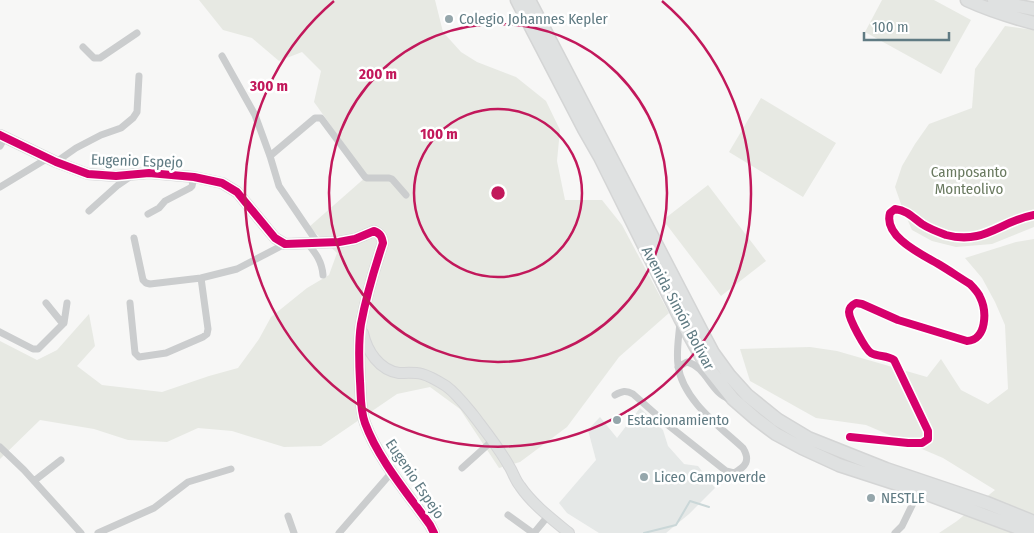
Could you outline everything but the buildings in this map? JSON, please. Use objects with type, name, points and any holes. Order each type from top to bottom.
[{"type":"highway","name":"Avenida Simón Bolívar","points":[[517,0],[584,129],[686,314],[713,354],[747,395],[778,420],[808,438],[886,469],[994,506],[1034,522]]},
{"type":"highway","name":"Avenida Simón Bolívar","points":[[529,0],[686,314],[706,365],[733,399],[769,429],[839,466],[919,491],[1032,533]]},
{"type":"highway","points":[[967,0],[988,10],[1034,23]]},
{"type":"highway","points":[[994,0],[1034,9]]},
{"type":"street","points":[[83,47],[94,58],[100,58],[137,33]]},
{"type":"street","points":[[222,56],[255,115],[279,186],[312,242],[322,267],[323,275]]},
{"type":"street","points":[[0,187],[101,135],[121,128],[133,118],[136,112],[139,76]]},
{"type":"street","points":[[270,156],[314,118],[318,117],[321,118],[365,177],[392,179],[406,195]]},
{"type":"street","name":"Eugenio Espejo","points":[[2,139],[88,174],[116,176],[149,172],[194,177],[222,183],[237,192],[275,238],[285,244],[339,242],[355,239],[374,232],[378,233],[382,237],[383,244],[370,285],[359,343],[361,401],[364,421],[392,472],[434,533]]},
{"type":"street","points":[[89,211],[133,174]]},
{"type":"street","points":[[148,214],[159,208],[164,201],[190,188],[194,177]]},
{"type":"street","points":[[850,437],[908,443],[922,443],[928,438],[928,431],[894,360],[890,357],[874,354],[868,350],[852,324],[849,312],[851,306],[856,303],[862,304],[898,320],[967,341],[975,340],[980,335],[983,327],[982,304],[980,296],[975,289],[901,240],[892,229],[888,219],[890,212],[895,209],[904,210],[923,225],[946,235],[969,238],[984,235],[1034,214]]},
{"type":"street","points":[[134,238],[143,280],[150,284],[201,278],[237,269],[285,244]]},
{"type":"street","points":[[130,303],[135,353],[137,356],[166,353],[207,334],[208,329],[201,278]]},
{"type":"street","points":[[46,303],[64,323]]},
{"type":"street","points":[[0,332],[33,349],[38,349],[64,323],[67,303]]},
{"type":"street","points":[[616,395],[629,391],[726,471],[734,473],[744,468],[748,459],[743,448],[700,407],[682,382],[678,367],[678,351],[686,314]]},
{"type":"street","points":[[361,325],[365,342],[377,362],[384,368],[399,373],[421,374],[434,379],[457,395],[509,465],[518,484],[529,498],[569,533]]},
{"type":"street","points":[[678,367],[687,362],[693,364],[723,396],[733,399]]},
{"type":"street","points":[[462,468],[492,441]]},
{"type":"street","points":[[0,447],[24,470],[81,533]]},
{"type":"street","points":[[34,481],[61,460]]},
{"type":"street","points":[[98,533],[154,508],[188,482],[231,469]]},
{"type":"street","points":[[339,533],[392,472]]},
{"type":"street","points":[[895,533],[902,526],[919,491]]},
{"type":"street","points":[[508,515],[534,533],[548,516]]},
{"type":"street","points":[[288,516],[294,533]]},
{"type":"shaded area","name":"Liceo Campoverde","points":[[640,408],[663,430],[668,446],[684,464],[698,466],[715,488],[689,514],[666,533],[599,533],[567,513],[559,503],[596,460],[588,430],[600,417],[617,438]]},
{"type":"green space","points":[[199,0],[435,0],[443,32],[461,52],[477,62],[516,77],[546,101],[560,130],[557,161],[565,200],[602,200],[622,225],[669,313],[619,357],[567,427],[520,462],[499,468],[460,409],[430,387],[397,394],[321,446],[284,447],[232,431],[198,428],[167,442],[128,440],[94,429],[40,420],[0,459],[0,341],[37,360],[57,350],[89,314],[95,346],[77,366],[102,385],[162,392],[238,368],[259,339],[271,317],[307,288],[329,275],[337,253],[309,227],[367,176],[314,102],[321,71],[302,52],[279,61],[252,38],[223,30]]},
{"type":"green space","points":[[882,0],[934,0],[971,20],[941,74],[865,32]]},
{"type":"green space","name":"Camposanto Monteolivo","points":[[1005,26],[1034,30],[1034,227],[992,244],[956,247],[932,241],[912,230],[902,207],[895,187],[902,166],[929,124],[972,108],[975,69]]},
{"type":"green space","points":[[761,98],[836,143],[803,197],[729,152]]},
{"type":"green space","points":[[708,185],[766,261],[721,296],[663,220]]},
{"type":"green space","points":[[1034,239],[1034,533],[939,533],[995,490],[943,458],[866,425],[816,418],[750,381],[740,349],[810,347],[837,351],[927,377],[941,359],[961,390],[988,404],[1008,389],[1005,325],[982,278],[965,258],[1016,242]]},
{"type":"waterway","points":[[644,533],[676,525],[690,501],[709,507]]},
{"type":"cycle path","points":[[0,135],[56,162],[88,174],[116,176],[149,173],[194,177],[222,183],[237,192],[275,238],[285,244],[339,242],[355,239],[374,231],[380,235],[383,243],[373,273],[360,331],[359,360],[362,413],[378,450],[434,533]]},
{"type":"cycle path","points":[[850,437],[908,443],[922,443],[928,439],[928,431],[894,360],[871,353],[868,350],[850,316],[849,311],[852,306],[856,303],[862,304],[898,320],[967,341],[978,336],[984,324],[984,310],[976,290],[970,284],[915,250],[898,237],[892,230],[889,222],[890,213],[895,209],[903,211],[930,228],[946,235],[960,237],[982,235],[1011,222],[1034,215]]},
{"type":"place","name":"Colegio Johannes Kepler","points":[[449,19]]},
{"type":"place","name":"Estacionamiento","points":[[617,420]]},
{"type":"place","name":"Liceo Campoverde","points":[[644,477]]},
{"type":"place","name":"NESTLE","points":[[871,498]]}]
